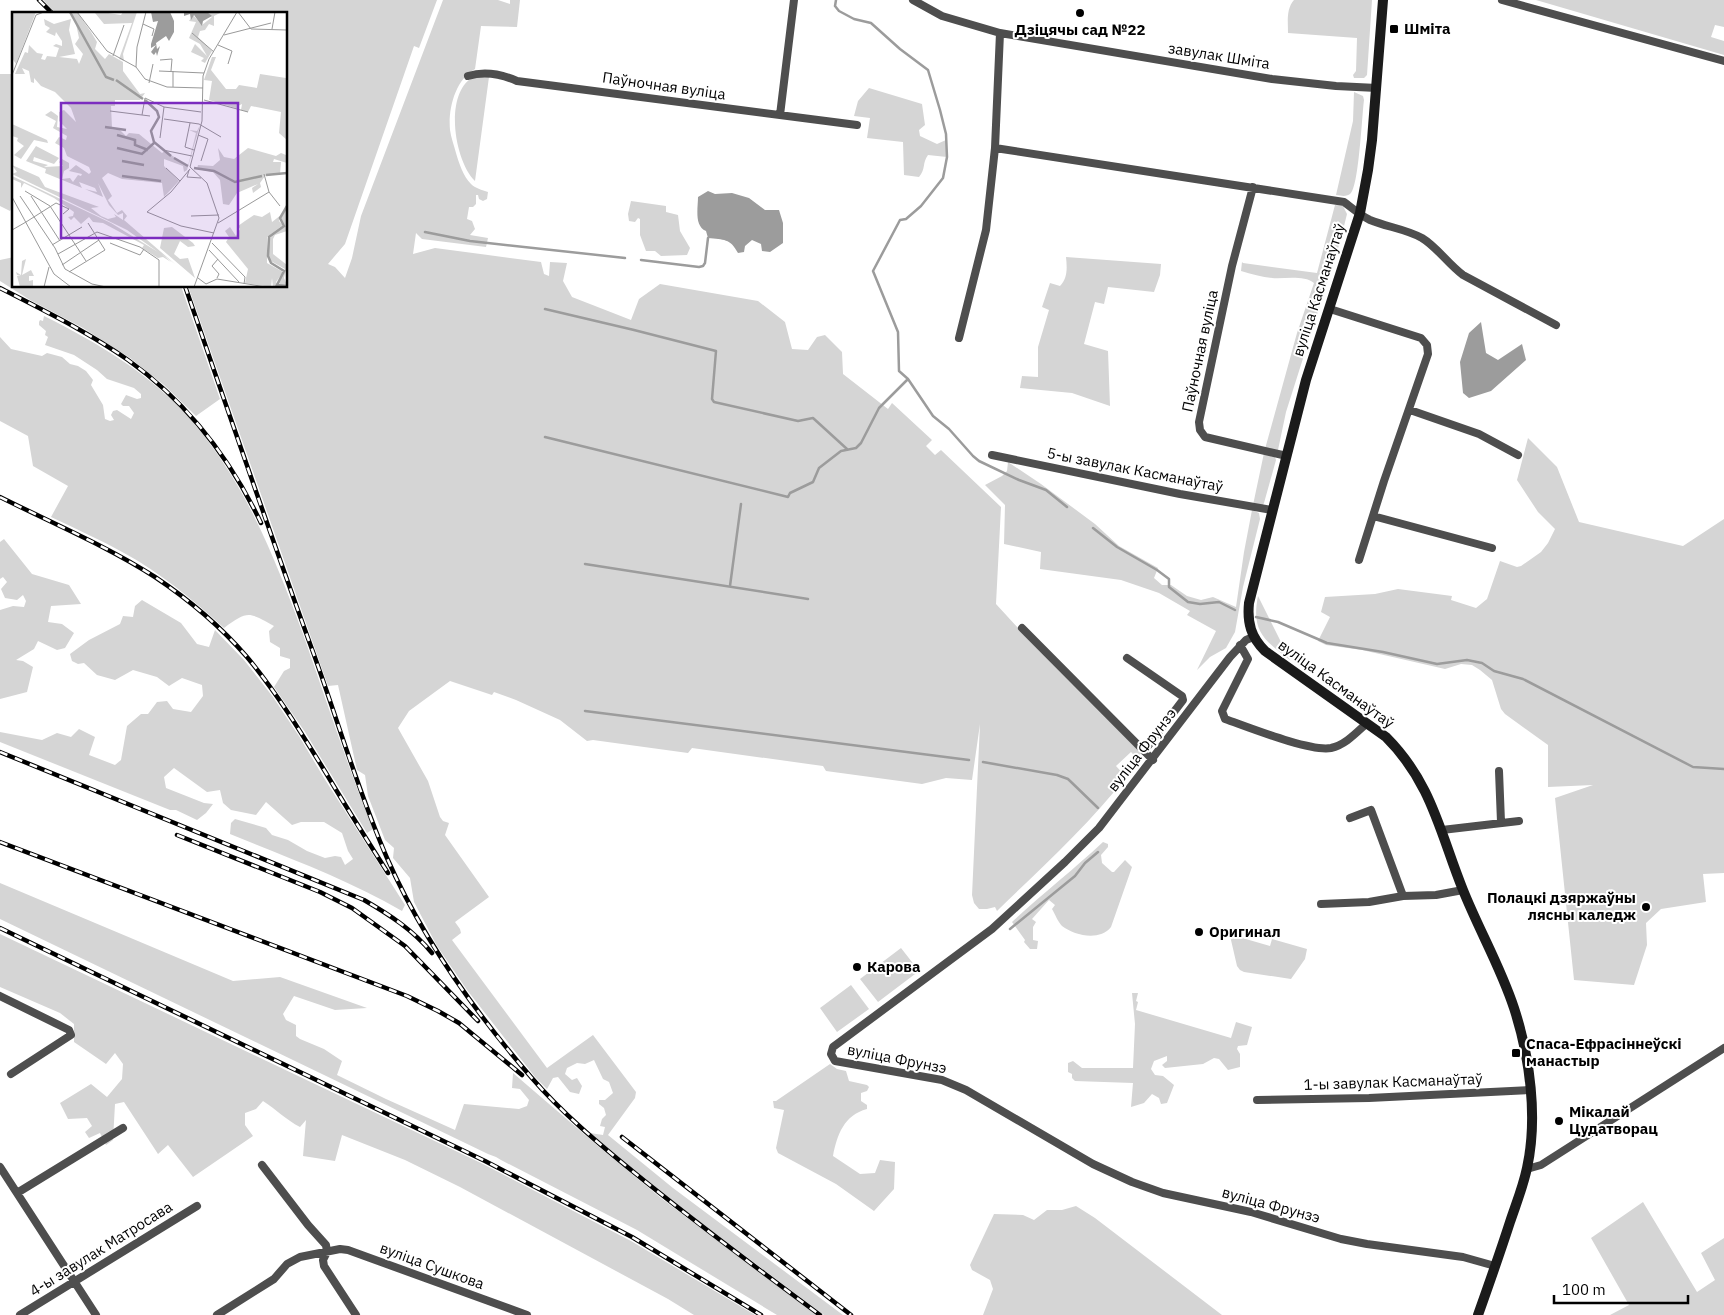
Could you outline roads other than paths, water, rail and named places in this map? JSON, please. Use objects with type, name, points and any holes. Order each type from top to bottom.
[{"type":"main road","name":"вуліца Касманаўтаў","points":[[1383,0],[1377,88],[1368,170],[1360,212],[1306,380],[1249,603],[1249,626],[1253,637],[1265,651],[1386,737],[1402,752],[1427,793],[1463,890],[1514,1006],[1526,1051],[1532,1118],[1530,1148],[1527,1169],[1478,1315]]},
{"type":"street","points":[[780,116],[794,0]]},
{"type":"street","name":"завулак Шміта","points":[[912,0],[942,16],[1000,33],[1272,79],[1336,86],[1377,88]]},
{"type":"street","points":[[1502,0],[1724,61]]},
{"type":"street","points":[[960,338],[986,230],[994,148],[1000,33]]},
{"type":"street","name":"Паўночная вуліца","points":[[468,76],[477,73],[502,75],[518,81],[857,125]]},
{"type":"street","points":[[994,148],[1338,200],[1360,212]]},
{"type":"street","name":"Паўночная вуліца","points":[[1253,187],[1232,266],[1198,422],[1200,430],[1205,437],[1287,456]]},
{"type":"street","name":"вуліца Касманаўтаў","points":[[1360,212],[1369,219],[1400,228],[1422,238],[1434,246],[1450,265],[1463,275],[1556,325]]},
{"type":"street","points":[[1330,309],[1421,338],[1427,345],[1428,354],[1358,560]]},
{"type":"street","points":[[1410,410],[1479,434],[1518,455]]},
{"type":"street","name":"5-ы завулак Касманаўтаў","points":[[992,455],[1170,492],[1272,510]]},
{"type":"street","points":[[1373,516],[1492,548]]},
{"type":"street","points":[[1022,628],[1153,760]]},
{"type":"street","name":"вуліца Фрунзэ","points":[[1253,637],[1240,646],[1230,657],[1153,760],[1099,828],[1066,862],[992,929],[833,1047],[831,1054],[835,1061],[942,1080],[966,1090],[1093,1164],[1132,1182],[1163,1193],[1251,1212],[1341,1239],[1463,1257],[1495,1266]]},
{"type":"street","points":[[1240,646],[1248,659],[1222,711],[1225,719],[1305,746],[1320,748],[1337,746],[1354,735],[1366,724]]},
{"type":"street","points":[[1127,658],[1182,696],[1183,700],[1144,751]]},
{"type":"street","points":[[1499,772],[1501,822]]},
{"type":"street","points":[[1350,818],[1371,810],[1403,896]]},
{"type":"street","points":[[1442,830],[1519,821]]},
{"type":"street","points":[[1321,904],[1369,902],[1403,896],[1436,895],[1463,890]]},
{"type":"street","points":[[0,996],[69,1030],[71,1035],[11,1074]]},
{"type":"street","points":[[1527,1169],[1541,1166],[1724,1048]]},
{"type":"street","name":"1-ы завулак Касманаўтаў","points":[[1257,1100],[1369,1098],[1530,1090]]},
{"type":"street","points":[[17,1193],[123,1128]]},
{"type":"street","points":[[262,1165],[308,1225],[326,1245],[327,1252],[323,1260],[324,1266],[356,1315]]},
{"type":"street","points":[[0,1167],[96,1315]]},
{"type":"street","name":"4-ы завулак Матросава","points":[[20,1315],[197,1206]]},
{"type":"street","name":"вуліца Сушкова","points":[[217,1315],[274,1278],[287,1264],[300,1257],[340,1249],[348,1250],[527,1315]]},
{"type":"waterway","points":[[836,0],[835,6],[839,11],[854,19],[871,23],[900,49],[928,70],[946,134],[947,157],[943,178],[921,206],[906,219],[900,220],[873,271],[898,332],[899,371],[908,379],[933,416],[949,429],[979,461],[1019,480],[1046,490],[1067,507]]},
{"type":"waterway","points":[[425,232],[470,241],[625,258]]},
{"type":"waterway","points":[[641,260],[703,266],[708,238]]},
{"type":"waterway","points":[[545,309],[716,351],[712,399],[714,402],[798,421],[813,418],[847,449]]},
{"type":"waterway","points":[[545,437],[788,497],[790,493],[813,482],[819,468],[841,451],[856,448],[861,443],[879,408],[908,379]]},
{"type":"waterway","points":[[730,586],[741,504]]},
{"type":"waterway","points":[[1093,528],[1117,547],[1169,579],[1169,587],[1188,602],[1200,604],[1219,602],[1235,610]]},
{"type":"waterway","points":[[585,564],[808,599]]},
{"type":"waterway","points":[[1256,617],[1278,622],[1327,643],[1383,652],[1437,664],[1467,660],[1482,663],[1494,671],[1523,679],[1693,767],[1724,769]]},
{"type":"waterway","points":[[585,711],[969,760]]},
{"type":"waterway","points":[[983,762],[1057,775],[1068,779],[1098,808]]},
{"type":"waterway","points":[[1010,929],[1075,876],[1085,863],[1098,852]]},
{"type":"railway","points":[[39,0],[51,12]]},
{"type":"railway","points":[[0,288],[113,350],[149,376],[169,394],[188,413],[221,454],[249,499],[261,523]]},
{"type":"railway","points":[[186,288],[367,807],[401,888],[433,945],[489,1026],[531,1077],[568,1116],[608,1151],[727,1246],[820,1315]]},
{"type":"railway","points":[[0,497],[99,545],[137,566],[180,595],[226,635],[247,657],[279,699],[388,873]]},
{"type":"railway","points":[[0,752],[364,900],[401,924],[432,953]]},
{"type":"railway","points":[[177,835],[320,892],[352,908],[405,946],[478,1021]]},
{"type":"railway","points":[[0,842],[407,996],[459,1023],[522,1075]]},
{"type":"railway","points":[[0,928],[485,1161],[632,1237],[761,1315]]},
{"type":"railway","points":[[622,1137],[851,1315]]},
{"type":"place","name":"Дзіцячы сад №22","points":[[1080,13]]},
{"type":"place","name":"Шміта","points":[[1394,29]]},
{"type":"place","name":"Полацкі дзяржаўны лясны каледж","points":[[1646,907]]},
{"type":"place","name":"Оригинал","points":[[1199,932]]},
{"type":"place","name":"Карова","points":[[857,967]]},
{"type":"place","name":"Спаса-Ефрасіннеўскі манастыр","points":[[1516,1053]]},
{"type":"place","name":"Мікалай Цудатворац","points":[[1559,1121]]}]
